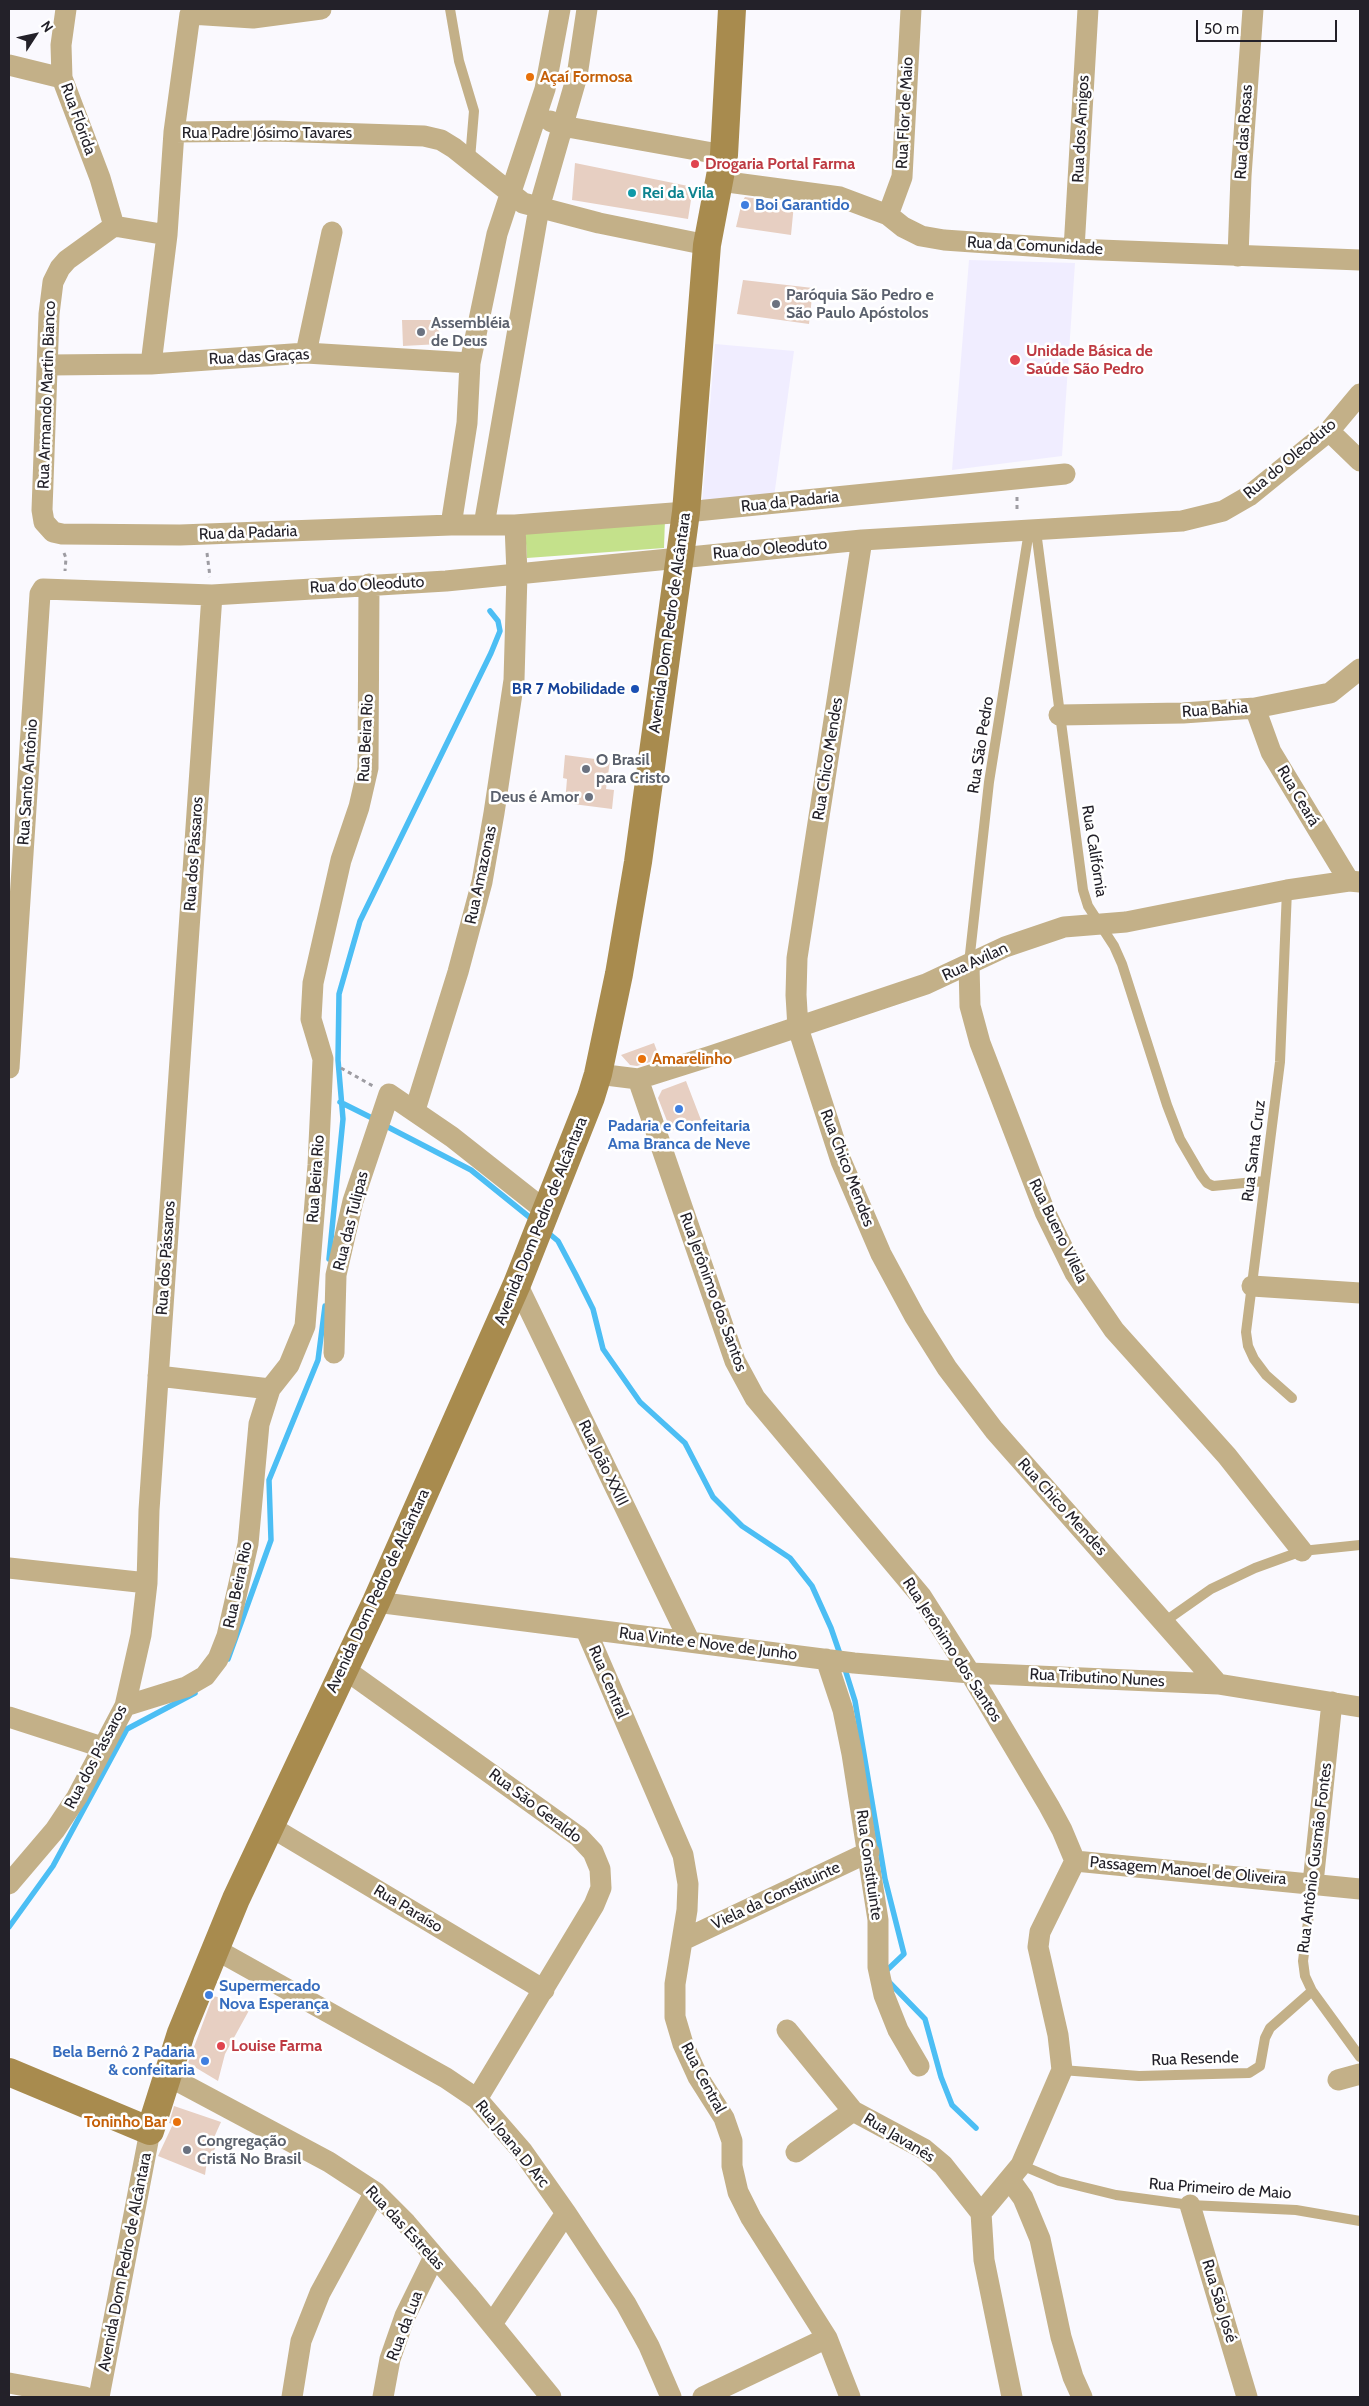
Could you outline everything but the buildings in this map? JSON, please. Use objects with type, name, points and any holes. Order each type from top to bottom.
[{"type":"street","name":"Rua Flórida","points":[[66,9],[61,45],[62,78],[100,178],[114,226]]},
{"type":"street","points":[[174,132],[190,14],[321,9]]},
{"type":"street","points":[[515,525],[451,525],[467,423],[470,363],[496,234],[545,89],[560,9]]},
{"type":"street","points":[[484,525],[539,208],[577,76],[587,9]]},
{"type":"street","name":"Avenida Dom Pedro de Alcântara","points":[[99,2397],[150,2131],[181,2033],[236,1900],[272,1827],[343,1668],[376,1602],[517,1284],[545,1218],[598,1074],[619,974],[638,862],[686,512],[706,245],[724,155],[732,9]]},
{"type":"street","name":"Rua Flor de Maio","points":[[888,215],[902,177],[911,9]]},
{"type":"street","name":"Rua dos Amigos","points":[[1074,249],[1088,9]]},
{"type":"street","name":"Rua das Rosas","points":[[1238,256],[1241,176],[1253,9]]},
{"type":"street","points":[[9,65],[62,78]]},
{"type":"street","points":[[537,115],[562,126],[724,155]]},
{"type":"street","name":"Rua Padre Jósimo Tavares","points":[[151,364],[167,235],[174,132],[273,131],[424,136],[441,140],[470,159],[523,203],[599,223],[706,245]]},
{"type":"street","name":"Rua da Comunidade","points":[[720,181],[840,197],[888,215],[904,227],[921,236],[944,240],[1074,249],[1360,260]]},
{"type":"street","points":[[114,226],[167,235]]},
{"type":"street","name":"Rua Armando Martin Bianco","points":[[46,526],[42,510],[51,292],[56,275],[67,260],[114,226]]},
{"type":"street","points":[[306,353],[332,232]]},
{"type":"street","name":"Rua das Graças","points":[[49,365],[151,364],[306,353],[470,363]]},
{"type":"street","name":"Rua do Oleoduto","points":[[46,588],[212,595],[369,584],[446,582],[862,540],[1182,521],[1223,511],[1249,496],[1329,431],[1360,394]]},
{"type":"street","points":[[1329,431],[1360,461]]},
{"type":"street","name":"Rua da Padaria","points":[[515,525],[686,512],[1065,474]]},
{"type":"street","name":"Rua da Padaria","points":[[46,526],[53,532],[62,534],[204,534],[451,525]]},
{"type":"street","name":"Rua Amazonas","points":[[415,1110],[458,972],[482,882],[514,680],[517,574],[515,525]]},
{"type":"street","name":"Rua Chico Mendes","points":[[862,540],[797,958],[796,995],[798,1028],[841,1161],[881,1254],[914,1317],[947,1368],[994,1430],[1218,1684]]},
{"type":"street","name":"Rua Beira Rio","points":[[125,1706],[186,1687],[205,1676],[218,1659],[227,1636],[248,1544],[259,1424],[270,1389],[289,1365],[305,1326],[318,1165],[323,1059],[311,1019],[313,983],[342,860],[359,806],[368,768],[369,584]]},
{"type":"street","name":"Rua Santo Antônio","points":[[9,1068],[40,594],[46,588]]},
{"type":"street","name":"Rua dos Pássaros","points":[[9,1884],[55,1830],[77,1797],[125,1706],[141,1635],[147,1583],[149,1510],[212,595]]},
{"type":"street","name":"Rua Bahia","points":[[1060,715],[1183,713],[1255,708],[1330,693],[1360,669]]},
{"type":"street","name":"Rua Ceará","points":[[1255,708],[1271,752],[1355,882]]},
{"type":"street","name":"Rua Avilan","points":[[598,1074],[638,1079],[798,1028],[926,984],[1005,947],[1064,927],[1080,924],[1100,925],[1126,922],[1287,890],[1355,882]]},
{"type":"street","name":"Rua Bueno Vilela","points":[[969,964],[970,1006],[980,1043],[1045,1212],[1075,1273],[1114,1330],[1227,1456],[1302,1551]]},
{"type":"street","name":"Rua Jerônimo dos Santos","points":[[638,1079],[735,1361],[754,1398],[921,1596],[1050,1806],[1075,1861]]},
{"type":"street","points":[[385,1096],[415,1110],[545,1218]]},
{"type":"street","name":"Rua das Tulipas","points":[[334,1353],[336,1275],[353,1201],[372,1146],[385,1096]]},
{"type":"street","name":"Rua João XXIII","points":[[517,1284],[690,1640]]},
{"type":"street","points":[[1252,1286],[1360,1293]]},
{"type":"street","points":[[158,1376],[270,1389]]},
{"type":"street","points":[[9,1568],[147,1583]]},
{"type":"street","name":"Rua Vinte e Nove de Junho","points":[[376,1602],[586,1630],[690,1640],[830,1659]]},
{"type":"street","name":"Rua Central","points":[[586,1630],[683,1854],[688,1884],[683,1940],[674,1984],[675,2017],[683,2044],[698,2077],[724,2118],[732,2141],[732,2166],[738,2192],[751,2218],[827,2338],[850,2397]]},
{"type":"street","name":"Rua Tributino Nunes","points":[[830,1659],[854,1663],[970,1673],[1218,1684],[1360,1707]]},
{"type":"street","name":"Rua Constituinte","points":[[830,1659],[843,1710],[869,1852],[878,1920],[878,1966],[884,1995],[907,2048],[919,2066]]},
{"type":"street","name":"Rua São Geraldo","points":[[343,1668],[579,1837],[593,1852],[600,1869],[602,1888],[544,1990],[477,2099]]},
{"type":"street","name":"Rua Antônio Gusmão Fontes","points":[[1313,1883],[1332,1702]]},
{"type":"street","points":[[9,1718],[102,1747]]},
{"type":"street","name":"Rua Paraíso","points":[[272,1827],[544,1990]]},
{"type":"street","name":"Viela da Constituinte","points":[[683,1940],[869,1852]]},
{"type":"street","points":[[1012,2397],[984,2260],[981,2213],[1016,2172],[1062,2070],[1058,2035],[1038,1947],[1040,1932],[1075,1861]]},
{"type":"street","name":"Passagem Manoel de Oliveira","points":[[1075,1861],[1360,1889]]},
{"type":"street","name":"Rua Joana D Arc","points":[[215,1948],[446,2078],[477,2099],[523,2152],[626,2304],[649,2346],[671,2397]]},
{"type":"street","name":"Rua Javanês","points":[[787,2030],[853,2111],[924,2149],[943,2165],[981,2213]]},
{"type":"street","points":[[9,2072],[150,2131]]},
{"type":"street","points":[[1338,2080],[1360,2074]]},
{"type":"street","name":"Rua das Estrelas","points":[[168,2076],[330,2162],[375,2192],[406,2223],[551,2397]]},
{"type":"street","name":"Rua Javanês","points":[[796,2152],[853,2111]]},
{"type":"street","points":[[1016,2172],[1023,2198],[1040,2239],[1061,2337],[1073,2377],[1082,2397]]},
{"type":"street","points":[[292,2397],[301,2342],[313,2310],[375,2192]]},
{"type":"street","name":"Rua São José","points":[[1190,2205],[1248,2397]]},
{"type":"street","points":[[492,2324],[566,2213]]},
{"type":"street","name":"Rua da Lua","points":[[383,2397],[390,2359],[405,2316],[434,2257]]},
{"type":"street","points":[[703,2397],[827,2338]]},
{"type":"street","points":[[9,2383],[84,2397]]},
{"type":"lane","points":[[450,9],[459,61],[474,111],[470,159]]},
{"type":"lane","name":"Rua Califórnia","points":[[1028,531],[1060,715],[1083,890],[1088,906],[1114,946],[1122,964],[1180,1139],[1201,1176],[1213,1186],[1265,1181]]},
{"type":"lane","name":"Rua São Pedro","points":[[969,964],[989,782],[1028,531]]},
{"type":"lane","name":"Rua Santa Cruz","points":[[1287,890],[1280,1062],[1246,1332],[1248,1346],[1266,1375],[1292,1398]]},
{"type":"lane","points":[[1164,1622],[1211,1589],[1255,1568],[1302,1551],[1360,1545]]},
{"type":"lane","name":"Rua Antônio Gusmão Fontes","points":[[1313,1883],[1303,1961],[1305,1976],[1312,1991],[1360,2057]]},
{"type":"lane","name":"Rua Resende","points":[[1062,2070],[1139,2076],[1249,2072],[1260,2066],[1265,2038],[1270,2028],[1312,1991]]},
{"type":"lane","name":"Rua Primeiro de Maio","points":[[1016,2172],[1097,2190],[1190,2205],[1296,2210],[1360,2221]]},
{"type":"path","points":[[1016,479],[1028,531]]},
{"type":"path","points":[[204,534],[212,595]]},
{"type":"path","points":[[334,1065],[385,1096]]},
{"type":"shaded area","name":"Unidade Básica de Saúde São Pedro","points":[[969,260],[1075,263],[1062,456],[952,470]]},
{"type":"shaded area","points":[[715,344],[794,351],[774,497],[702,503]]},
{"type":"green space","points":[[665,519],[664,548],[527,558],[525,529]]},
{"type":"waterway","points":[[329,1259],[343,1119],[338,1060],[339,994],[360,921],[500,631],[498,621],[490,611]]},
{"type":"waterway","points":[[340,1102],[376,1120]]},
{"type":"waterway","points":[[384,1125],[471,1170],[533,1220]]},
{"type":"waterway","points":[[546,1231],[558,1241],[593,1309],[603,1349],[640,1402],[685,1443],[713,1497],[742,1526],[790,1558],[812,1586],[831,1628],[841,1657]]},
{"type":"waterway","points":[[228,1659],[271,1540],[269,1480],[318,1360],[325,1306]]},
{"type":"waterway","points":[[844,1666],[855,1701],[885,1879],[904,1954],[885,1972]]},
{"type":"waterway","points":[[9,1927],[53,1866],[127,1729],[195,1693]]},
{"type":"waterway","points":[[889,1982],[925,2019],[941,2077],[952,2105],[976,2128]]},
{"type":"place","name":"Açaí Formosa","points":[[530,77]]},
{"type":"place","name":"Drogaria Portal Farma","points":[[695,164]]},
{"type":"place","name":"Rei da Vila","points":[[632,193]]},
{"type":"place","name":"Boi Garantido","points":[[745,205]]},
{"type":"place","name":"Paróquia São Pedro e São Paulo Apóstolos","points":[[776,304]]},
{"type":"place","name":"Assembléia de Deus","points":[[421,332]]},
{"type":"place","name":"Unidade Básica de Saúde São Pedro","points":[[1015,360]]},
{"type":"place","name":"BR 7 Mobilidade","points":[[635,689]]},
{"type":"place","name":"O Brasil para Cristo","points":[[586,769]]},
{"type":"place","name":"Deus é Amor","points":[[589,797]]},
{"type":"place","name":"Amarelinho","points":[[642,1059]]},
{"type":"place","name":"Padaria e Confeitaria Ama Branca de Neve","points":[[679,1109]]},
{"type":"place","name":"Supermercado Nova Esperança","points":[[209,1995]]},
{"type":"place","name":"Louise Farma","points":[[221,2046]]},
{"type":"place","name":"Bela Bernô 2 Padaria & confeitaria","points":[[205,2061]]},
{"type":"place","name":"Toninho Bar","points":[[177,2122]]},
{"type":"place","name":"Congregação Cristã No Brasil","points":[[187,2150]]}]
